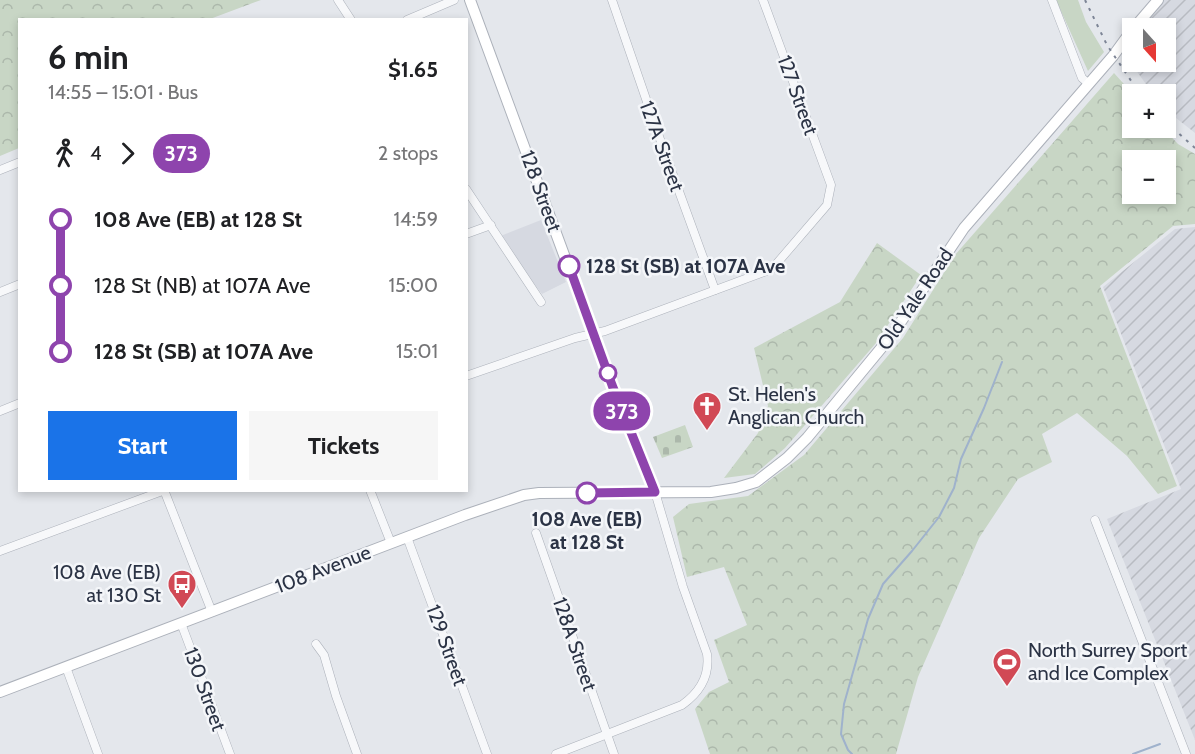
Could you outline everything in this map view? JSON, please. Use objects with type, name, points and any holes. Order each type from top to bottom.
[{"type":"main road","name":"128 Street","points":[[470,0],[612,385],[655,492]]},
{"type":"main road","name":"Old Yale Road","points":[[1142,18],[1158,0]]},
{"type":"main road","name":"Old Yale Road","points":[[655,492],[703,492],[736,488],[756,482],[787,458],[818,426],[888,340],[964,228],[1122,43]]},
{"type":"main road","name":"108 Avenue","points":[[0,692],[407,537],[524,495],[655,492]]},
{"type":"street","points":[[338,0],[350,18]]},
{"type":"street","points":[[412,18],[454,0]]},
{"type":"street","name":"127A Street","points":[[612,0],[715,290]]},
{"type":"street","name":"127 Street","points":[[715,290],[772,270],[827,205],[831,186],[763,0]]},
{"type":"street","points":[[1052,0],[1082,78],[1089,84]]},
{"type":"street","points":[[0,170],[18,163]]},
{"type":"street","points":[[468,192],[541,302]]},
{"type":"street","points":[[468,233],[491,225]]},
{"type":"street","points":[[0,292],[18,285]]},
{"type":"street","points":[[468,375],[530,353],[594,334],[715,290]]},
{"type":"street","points":[[0,411],[18,404]]},
{"type":"street","points":[[0,551],[161,492]]},
{"type":"street","points":[[164,492],[212,612]]},
{"type":"street","points":[[371,492],[392,543]]},
{"type":"street","name":"128 Street","points":[[607,735],[673,709],[687,701],[700,688],[707,672],[707,654],[679,575],[655,492]]},
{"type":"street","points":[[1095,520],[1186,754]]},
{"type":"street","name":"128A Street","points":[[536,533],[614,754]]},
{"type":"street","name":"129 Street","points":[[407,537],[487,754]]},
{"type":"street","name":"130 Street","points":[[181,623],[230,754]]},
{"type":"street","points":[[316,644],[324,656],[333,690],[357,754]]},
{"type":"street","points":[[66,667],[98,754]]},
{"type":"street","points":[[556,754],[607,735]]},
{"type":"shaded area","points":[[1164,0],[1195,0],[1195,133],[1176,118],[1176,84],[1146,84],[1137,72],[1176,72],[1176,18],[1150,18]]},
{"type":"shaded area","points":[[541,220],[566,282],[542,294],[498,237]]},
{"type":"shaded area","points":[[1195,227],[1195,740],[1107,519],[1181,489],[1103,287],[1175,229]]},
{"type":"green space","points":[[0,0],[261,0],[213,18],[18,18],[18,148],[0,156]]},
{"type":"green space","points":[[1056,0],[1078,0],[1086,22],[1104,52],[1088,71]]},
{"type":"green space","points":[[1114,73],[1124,84],[1122,84],[1122,138],[1172,138],[1195,154],[1195,224],[1173,226],[1100,286],[1177,486],[1158,494],[1127,456],[1077,413],[1042,434],[1052,462],[1018,479],[979,538],[918,677],[896,754],[710,754],[695,709],[709,692],[729,682],[714,640],[747,625],[724,567],[687,577],[673,517],[689,504],[748,496],[804,455],[903,338],[955,255]]},
{"type":"green space","points":[[877,243],[921,275],[876,343],[785,448],[755,474],[724,478],[758,433],[768,406],[754,348],[840,302]]},
{"type":"green space","points":[[685,425],[693,447],[662,458],[653,437]]},
{"type":"waterway","points":[[852,754],[841,734],[844,704],[868,619],[883,584],[939,517],[954,488],[961,459],[1002,362]]},
{"type":"waterway","points":[[1133,754],[1160,744]]},
{"type":"railway","points":[[1085,0],[1107,45],[1133,84]]},
{"type":"railway","points":[[1176,131],[1195,148]]},
{"type":"bus line","name":"373","points":[[569,266],[612,385],[655,492],[587,493]]},
{"type":"place","name":"128 St (SB) at 107A Ave","points":[[569,266]]},
{"type":"place","name":"St. Helen's Anglican Church","points":[[707,432]]},
{"type":"place","name":"108 Ave (EB) at 128 St","points":[[587,493]]},
{"type":"place","name":"108 Ave (EB) at 130 St","points":[[182,610]]},
{"type":"place","name":"North Surrey Sport and Ice Complex","points":[[1007,688]]}]
